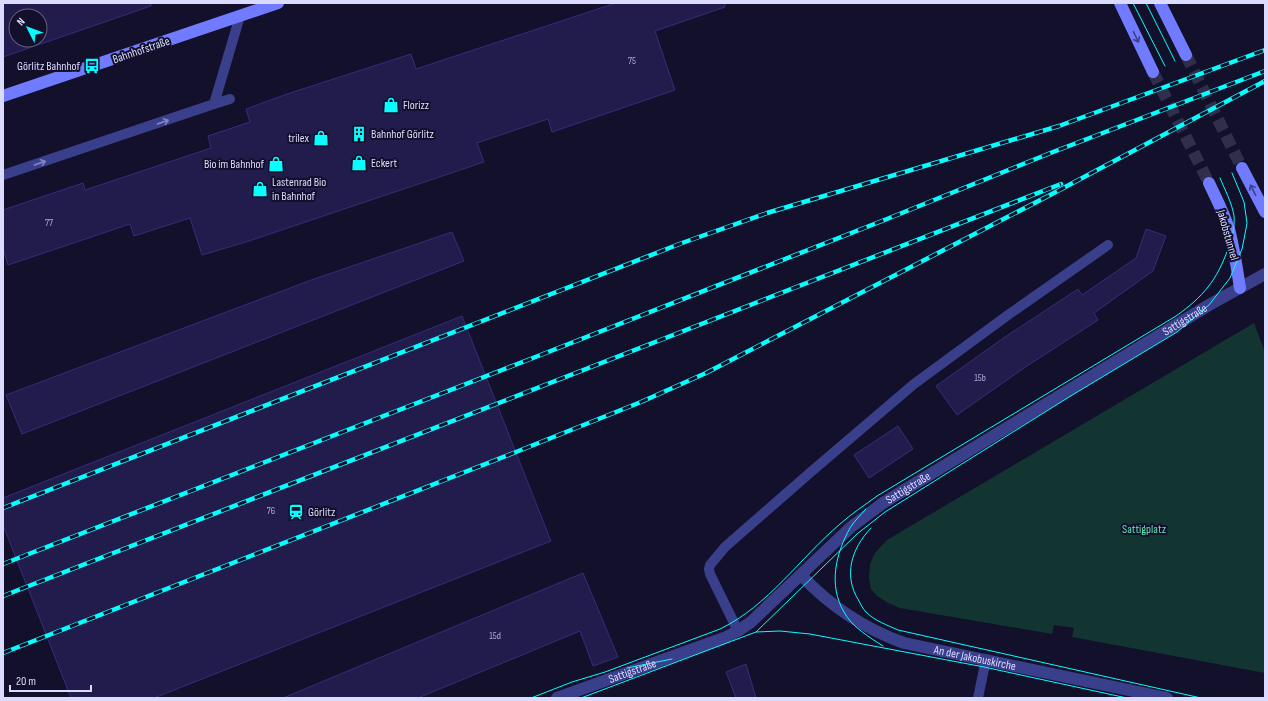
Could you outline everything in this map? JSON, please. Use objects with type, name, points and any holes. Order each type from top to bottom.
[{"type":"street","name":"Bahnhofstraße","points":[[3,96],[278,3]]},
{"type":"street","points":[[1120,3],[1153,72]]},
{"type":"street","points":[[1160,3],[1186,55]]},
{"type":"street","points":[[1242,168],[1265,212]]},
{"type":"street","name":"Jakobstunnel","points":[[1210,183],[1229,230],[1240,288]]},
{"type":"street","name":"Sattigstraße","points":[[557,698],[724,638],[738,631],[751,622],[851,527],[883,503],[977,445],[1265,274]]},
{"type":"street","name":"An der Jakobuskirche","points":[[801,575],[835,606],[889,637],[904,642],[1167,698]]},
{"type":"lane","points":[[214,104],[240,16]]},
{"type":"lane","points":[[3,175],[230,99]]},
{"type":"lane","points":[[738,631],[710,574],[709,569],[710,565],[725,547],[914,384],[1108,245]]},
{"type":"lane","points":[[978,698],[986,659]]},
{"type":"green space","name":"Sattigplatz","points":[[1254,323],[1265,352],[1265,673],[1072,637],[1074,628],[1054,625],[1052,634],[900,608],[877,596],[871,589],[869,578],[870,564],[875,553],[887,540]]},
{"type":"building","points":[[3,3],[151,3],[151,6],[48,41],[48,8],[8,8],[8,48],[29,48],[3,57]]},
{"type":"building","name":"Bahnhof Görlitz","points":[[616,3],[725,3],[725,7],[655,31],[675,90],[552,132],[548,119],[477,143],[484,162],[246,242],[202,255],[190,218],[134,236],[130,224],[8,265],[3,248],[3,210],[83,183],[85,190],[211,148],[208,136],[250,122],[246,109],[287,94],[411,54],[416,69]]},
{"type":"building","points":[[1146,229],[1166,236],[1153,271],[1094,313],[1098,320],[1024,368],[957,415],[936,386],[1005,337],[1078,289],[1082,295],[1136,258]]},
{"type":"building","points":[[452,232],[464,261],[22,434],[6,395],[314,279]]},
{"type":"building","points":[[462,316],[551,541],[154,698],[71,698],[3,525],[3,498]]},
{"type":"building","points":[[898,426],[913,449],[869,478],[854,455]]},
{"type":"building","points":[[583,573],[618,657],[593,666],[580,631],[418,698],[283,698]]},
{"type":"building","points":[[746,664],[756,698],[736,698],[726,672]]},
{"type":"tunnel","points":[[1186,55],[1242,168]]},
{"type":"tunnel","points":[[1153,72],[1209,183]]},
{"type":"tram line","points":[[1133,3],[1165,66]]},
{"type":"tram line","points":[[1146,3],[1175,61]]},
{"type":"tram line","points":[[756,632],[857,534],[885,512],[1069,397],[1177,332],[1209,305],[1230,278],[1242,249],[1247,223],[1244,202],[1232,173]]},
{"type":"tram line","points":[[531,698],[720,629],[737,619],[769,595],[825,537],[853,513],[877,496],[1186,309],[1201,295],[1214,279],[1224,260],[1232,237],[1234,224],[1233,211],[1220,178]]},
{"type":"tram line","points":[[866,509],[852,525],[841,548],[836,569],[836,591],[839,602],[847,617],[861,631],[883,646]]},
{"type":"tram line","points":[[871,528],[858,545],[854,554],[850,572],[854,592],[864,610],[873,618],[898,630],[1201,698]]},
{"type":"tram line","points":[[581,698],[756,632],[780,631],[810,634],[984,667],[1127,698]]},
{"type":"tram line","points":[[627,668],[672,659]]},
{"type":"railway","points":[[3,508],[682,243],[767,213],[1059,126],[1265,50]]},
{"type":"railway","points":[[3,564],[538,356],[1053,152],[1265,71]]},
{"type":"railway","points":[[3,653],[516,452],[641,402],[706,373],[1052,194],[1265,81]]},
{"type":"railway","points":[[3,596],[1061,184]]},
{"type":"place","name":"Görlitz Bahnhof","points":[[92,66]]},
{"type":"place","name":"Florizz","points":[[391,105]]},
{"type":"place","name":"Bahnhof Görlitz","points":[[359,134]]},
{"type":"place","name":"trilex","points":[[321,138]]},
{"type":"place","name":"Eckert","points":[[359,163]]},
{"type":"place","name":"Bio im Bahnhof","points":[[276,164]]},
{"type":"place","name":"Lastenrad Bio in Bahnhof","points":[[260,189]]},
{"type":"place","name":"Görlitz","points":[[296,512]]}]
